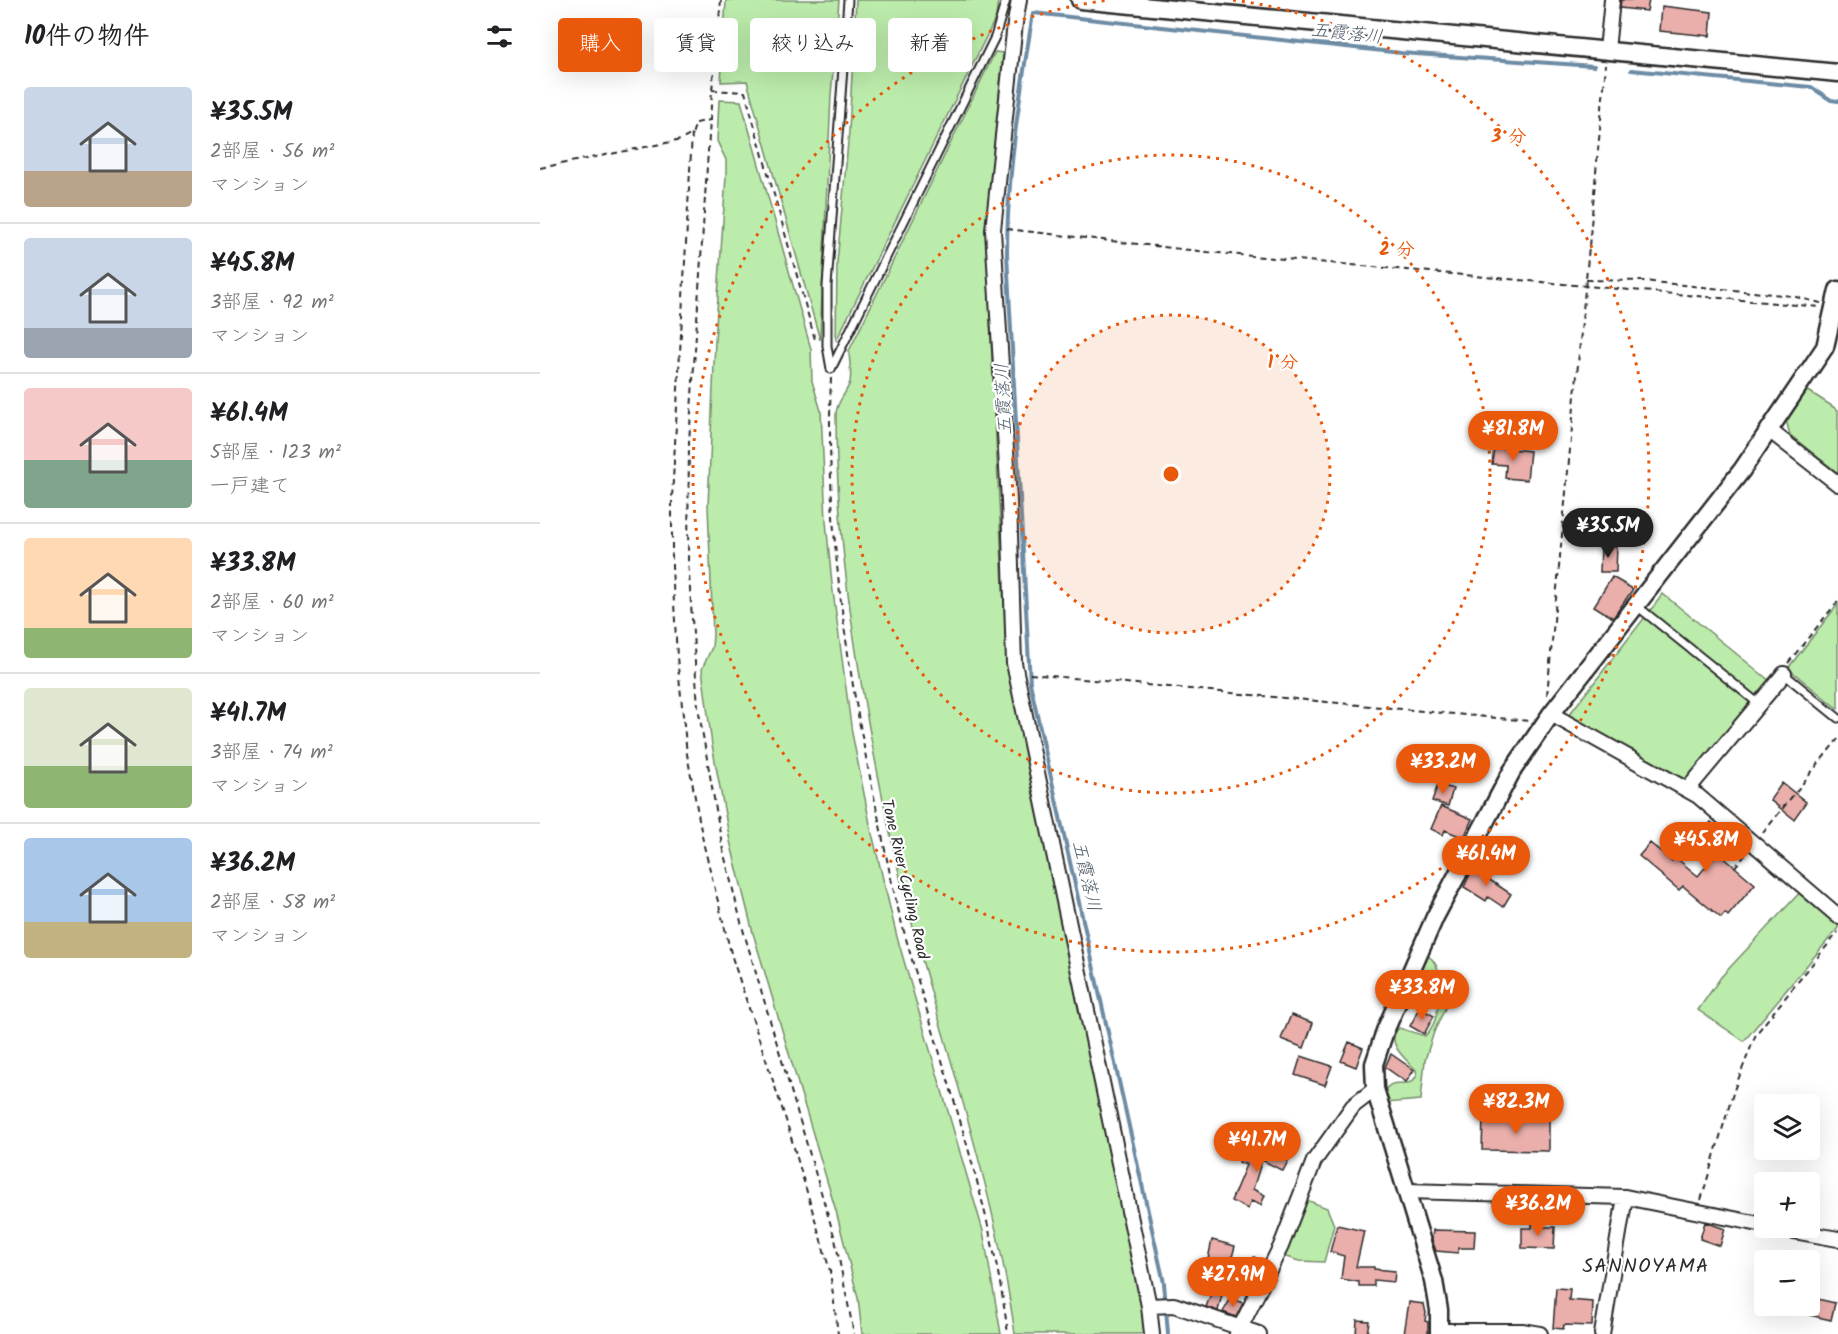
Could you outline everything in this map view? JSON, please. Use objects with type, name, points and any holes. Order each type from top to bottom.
[{"type":"street","points":[[1019,0],[993,230],[1010,501],[1014,663],[1153,1306],[1152,1334]]},
{"type":"street","points":[[1080,0],[1838,73]]},
{"type":"street","points":[[1607,50],[1612,0]]},
{"type":"street","points":[[1540,1334],[1522,1331],[1439,1333],[1439,1310],[1434,1281],[1375,1089],[1374,1064],[1385,1031],[1435,916],[1512,771],[1551,714],[1742,470],[1825,347],[1838,290]]},
{"type":"street","points":[[1769,430],[1838,484]]},
{"type":"street","points":[[1688,789],[1784,674]]},
{"type":"street","points":[[1551,714],[1688,789],[1838,916]]},
{"type":"street","points":[[1239,1331],[1281,1246],[1314,1161],[1353,1106],[1375,1089]]},
{"type":"street","points":[[1406,1191],[1625,1197],[1754,1224]]},
{"type":"street","points":[[1602,1334],[1625,1197]]},
{"type":"street","points":[[1820,1236],[1838,1239]]},
{"type":"street","points":[[1153,1306],[1174,1305],[1239,1331],[1259,1334]]},
{"type":"lane","points":[[831,369],[827,346],[827,286],[848,0]]},
{"type":"lane","points":[[831,369],[995,38],[1006,0]]},
{"type":"lane","points":[[1636,605],[1759,704]]},
{"type":"lane","points":[[1784,674],[1838,717]]},
{"type":"path","points":[[721,0],[712,90],[689,442],[688,560],[698,707],[723,850],[751,957],[835,1239],[854,1334]]},
{"type":"path","points":[[1038,673],[1533,722],[1551,714],[1546,692],[1607,50]]},
{"type":"path","points":[[712,90],[745,92],[817,346]]},
{"type":"path","points":[[710,120],[696,123],[692,134],[672,498],[673,578],[687,754],[704,846],[732,957],[786,1120],[830,1271],[838,1334]]},
{"type":"path","points":[[540,168],[681,140],[692,134]]},
{"type":"path","points":[[1013,229],[1207,252],[1834,308]]},
{"type":"path","points":[[1586,280],[1643,281],[1792,296],[1812,299],[1834,308]]},
{"type":"path","name":"Tone River Cycling Road","points":[[831,369],[829,420],[839,582],[870,780],[905,935],[966,1139],[990,1230],[1008,1334]]},
{"type":"path","points":[[1784,674],[1788,664],[1838,601]]},
{"type":"path","points":[[1735,867],[1838,739]]},
{"type":"path","points":[[1697,1213],[1734,1089],[1756,1034],[1838,932]]},
{"type":"green space","points":[[726,0],[839,0],[837,18],[750,18],[750,72],[833,72],[820,340],[747,81],[721,82],[722,72],[738,72],[738,18],[725,18]]},
{"type":"green space","points":[[856,0],[998,0],[996,17],[972,66],[972,18],[888,18],[888,72],[969,72],[836,341],[837,263],[852,72],[876,72],[876,18],[855,18]]},
{"type":"green space","points":[[995,52],[1003,53],[986,234],[1007,667],[1143,1299],[1146,1334],[1015,1334],[990,1205],[920,952],[888,824],[859,672],[845,569],[840,517],[836,414],[850,382],[849,351]]},
{"type":"green space","points":[[719,100],[741,101],[811,349],[812,381],[821,411],[826,521],[832,584],[852,733],[871,829],[897,937],[983,1231],[1001,1334],[862,1334],[858,1298],[836,1211],[753,933],[730,841],[712,745],[702,669],[712,647],[713,635],[708,506],[715,341],[726,176],[726,160],[717,141]]},
{"type":"green space","points":[[1807,390],[1838,410],[1838,473],[1790,435],[1786,420]]},
{"type":"green space","points":[[1663,594],[1770,681],[1689,781],[1568,716]]},
{"type":"green space","points":[[1838,604],[1838,709],[1789,667]]},
{"type":"green space","points":[[1804,888],[1838,921],[1838,928],[1744,1041],[1698,1010],[1721,977]]},
{"type":"green space","points":[[1425,954],[1436,965],[1449,995],[1448,1002],[1434,1032],[1425,1060],[1421,1100],[1385,1103],[1383,1093],[1386,1088],[1396,1083],[1412,1082],[1417,1075],[1416,1070],[1395,1045],[1395,1034],[1399,1028],[1425,1036],[1431,1029],[1436,1015],[1438,1001],[1429,993],[1417,989],[1415,985],[1414,978]]},
{"type":"green space","points":[[1304,1199],[1327,1208],[1334,1225],[1324,1262],[1299,1261],[1283,1256]]},
{"type":"building","points":[[1621,0],[1649,0],[1647,11],[1620,8]]},
{"type":"building","points":[[1662,6],[1712,12],[1710,36],[1660,31]]},
{"type":"building","points":[[1494,447],[1530,451],[1527,480],[1505,478],[1506,465],[1492,464]]},
{"type":"building","points":[[1601,546],[1617,546],[1616,572],[1600,572]]},
{"type":"building","points":[[1612,577],[1633,589],[1613,618],[1594,606]]},
{"type":"building","points":[[1782,783],[1806,802],[1794,819],[1770,800]]},
{"type":"building","points":[[1438,784],[1453,789],[1448,806],[1432,801]]},
{"type":"building","points":[[1441,806],[1472,819],[1464,838],[1445,830],[1443,835],[1431,829]]},
{"type":"building","points":[[1711,822],[1734,842],[1722,856],[1755,884],[1728,916],[1725,913],[1721,918],[1683,886],[1679,890],[1639,856],[1650,843],[1672,861],[1675,857],[1698,876],[1713,858],[1695,840]]},
{"type":"building","points":[[1475,864],[1491,874],[1488,879],[1511,894],[1503,907],[1488,897],[1486,901],[1464,887]]},
{"type":"building","points":[[1420,1008],[1434,1016],[1424,1034],[1410,1026]]},
{"type":"building","points":[[1291,1015],[1313,1023],[1304,1048],[1281,1039]]},
{"type":"building","points":[[1349,1042],[1363,1048],[1356,1067],[1341,1061]]},
{"type":"building","points":[[1391,1054],[1414,1070],[1406,1082],[1385,1067]]},
{"type":"building","points":[[1301,1056],[1332,1066],[1325,1085],[1295,1075]]},
{"type":"building","points":[[1483,1118],[1549,1119],[1549,1151],[1482,1150]]},
{"type":"building","points":[[1269,1142],[1292,1153],[1283,1171],[1262,1160],[1253,1189],[1265,1195],[1261,1205],[1251,1201],[1248,1209],[1231,1201],[1246,1165],[1239,1162],[1243,1149],[1262,1156]]},
{"type":"building","points":[[1532,1214],[1540,1227],[1555,1227],[1554,1249],[1522,1248],[1522,1228],[1532,1228]]},
{"type":"building","points":[[1705,1222],[1725,1229],[1720,1246],[1700,1239]]},
{"type":"building","points":[[1337,1225],[1364,1231],[1356,1267],[1374,1267],[1374,1269],[1395,1271],[1394,1282],[1374,1280],[1374,1286],[1359,1286],[1359,1282],[1341,1279],[1344,1256],[1330,1252]]},
{"type":"building","points":[[1433,1230],[1475,1231],[1474,1248],[1458,1248],[1458,1253],[1436,1251],[1432,1240]]},
{"type":"building","points":[[1212,1240],[1235,1246],[1230,1265],[1208,1259]]},
{"type":"building","points":[[1254,1257],[1263,1262],[1251,1285],[1244,1281],[1246,1277],[1243,1276]]},
{"type":"building","points":[[1556,1288],[1570,1289],[1569,1300],[1593,1302],[1592,1326],[1564,1325],[1563,1329],[1553,1328]]},
{"type":"building","points":[[1212,1291],[1222,1295],[1218,1311],[1206,1307]]},
{"type":"building","points":[[1231,1298],[1243,1303],[1236,1317],[1223,1312]]},
{"type":"building","points":[[1820,1300],[1835,1303],[1831,1320],[1813,1316],[1820,1316]]},
{"type":"building","points":[[1409,1302],[1424,1304],[1428,1334],[1404,1334]]},
{"type":"building","points":[[1357,1320],[1369,1321],[1367,1334],[1356,1334]]},
{"type":"waterway","name":"五霞落川","points":[[1168,1334],[1164,1283],[1030,683],[1007,255],[1012,164],[1033,13],[1401,53],[1594,66]]},
{"type":"waterway","name":"五霞落川","points":[[1631,70],[1811,87],[1831,100],[1838,101]]},
{"type":"district","name":"SANNOYAMA","points":[[1646,1265]]}]
